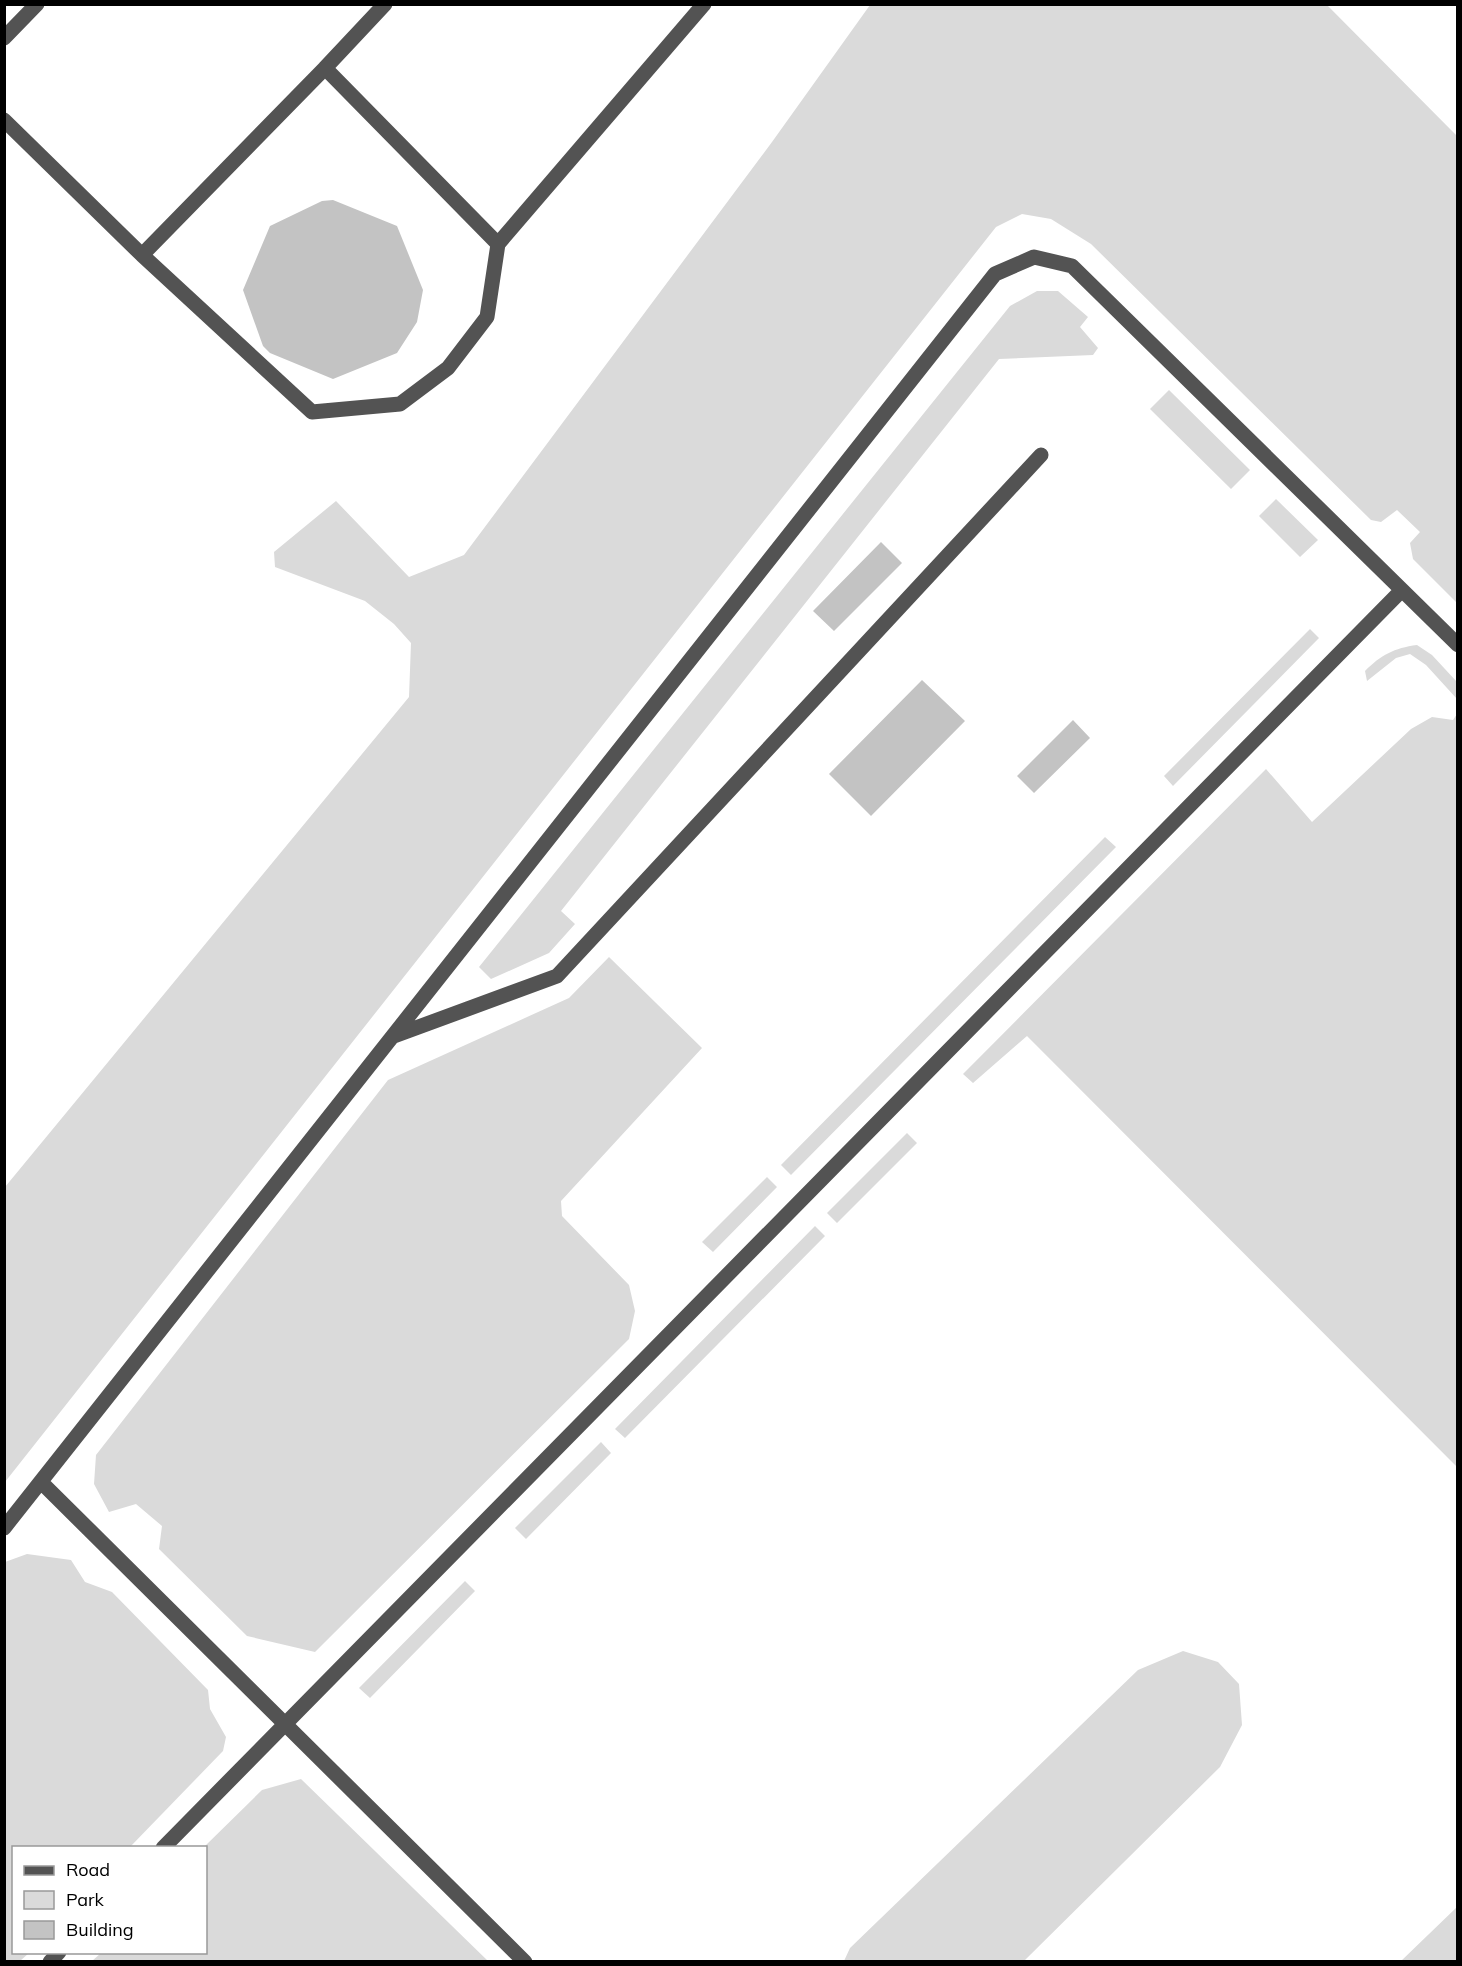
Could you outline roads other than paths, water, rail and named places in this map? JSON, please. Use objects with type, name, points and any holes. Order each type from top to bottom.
[{"type":"lane","points":[[4,38],[37,4]]},
{"type":"lane","points":[[142,255],[325,69],[384,4]]},
{"type":"lane","points":[[4,120],[142,255],[312,412],[400,404],[448,368],[487,317],[498,244],[704,4]]},
{"type":"lane","points":[[325,69],[498,244]]},
{"type":"lane","points":[[4,1528],[995,274],[1034,257],[1072,266],[1458,645]]},
{"type":"lane","points":[[394,1036],[557,976],[1041,455]]},
{"type":"lane","points":[[164,1846],[1402,590]]},
{"type":"lane","points":[[40,1482],[525,1962]]}]
